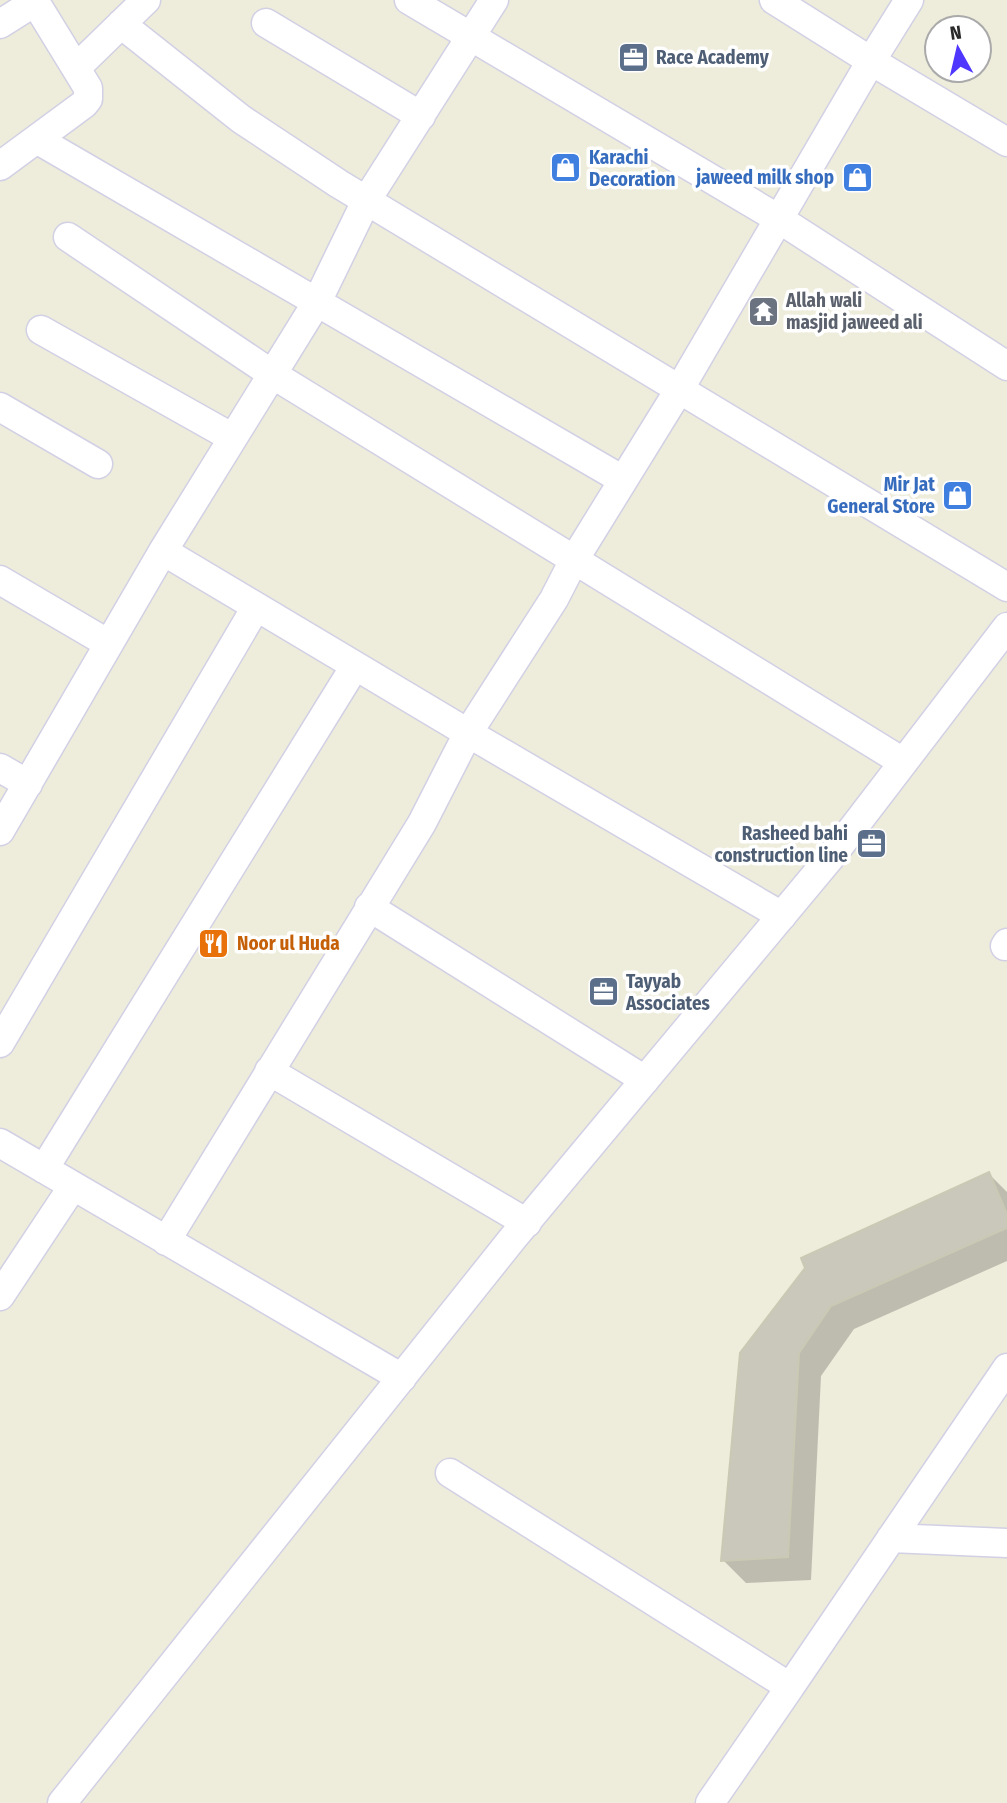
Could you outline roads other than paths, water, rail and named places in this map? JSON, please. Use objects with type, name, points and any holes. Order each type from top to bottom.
[{"type":"street","points":[[76,68],[146,0]]},
{"type":"street","points":[[409,0],[779,219],[1007,366]]},
{"type":"street","points":[[0,831],[163,551],[317,302],[366,201],[494,0]]},
{"type":"street","points":[[774,0],[1007,142]]},
{"type":"street","points":[[166,1241],[422,822],[468,733],[554,599],[574,560],[679,390],[909,0]]},
{"type":"street","points":[[0,24],[35,1],[88,88],[85,104],[0,166]]},
{"type":"street","points":[[266,23],[421,116]]},
{"type":"street","points":[[121,24],[241,119],[366,201],[1007,587]]},
{"type":"street","points":[[38,139],[623,480]]},
{"type":"street","points":[[68,237],[272,374],[903,762]]},
{"type":"street","points":[[41,331],[233,438]]},
{"type":"street","points":[[0,407],[98,464]]},
{"type":"street","points":[[163,551],[782,916]]},
{"type":"street","points":[[0,580],[109,645]]},
{"type":"street","points":[[0,1043],[256,607]]},
{"type":"street","points":[[62,1803],[527,1223],[834,853],[1007,626]]},
{"type":"street","points":[[44,1169],[355,666]]},
{"type":"street","points":[[0,768],[28,784]]},
{"type":"street","points":[[369,907],[645,1080]]},
{"type":"street","points":[[269,1071],[527,1223]]},
{"type":"street","points":[[0,1143],[402,1378]]},
{"type":"street","points":[[0,1296],[73,1186]]},
{"type":"street","points":[[710,1803],[1005,1377]]},
{"type":"street","points":[[450,1474],[790,1687]]},
{"type":"street","points":[[891,1538],[1007,1543]]},
{"type":"place","name":"Race Academy","points":[[633,57]]},
{"type":"place","name":"Karachi Decoration","points":[[566,168]]},
{"type":"place","name":"jaweed milk shop","points":[[857,177]]},
{"type":"place","name":"Allah wali masjid jaweed ali","points":[[763,311]]},
{"type":"place","name":"Mir Jat General Store","points":[[958,495]]},
{"type":"place","name":"Rasheed bahi construction line","points":[[871,844]]},
{"type":"place","name":"Noor ul Huda","points":[[214,943]]},
{"type":"place","name":"Tayyab Associates","points":[[603,992]]}]
